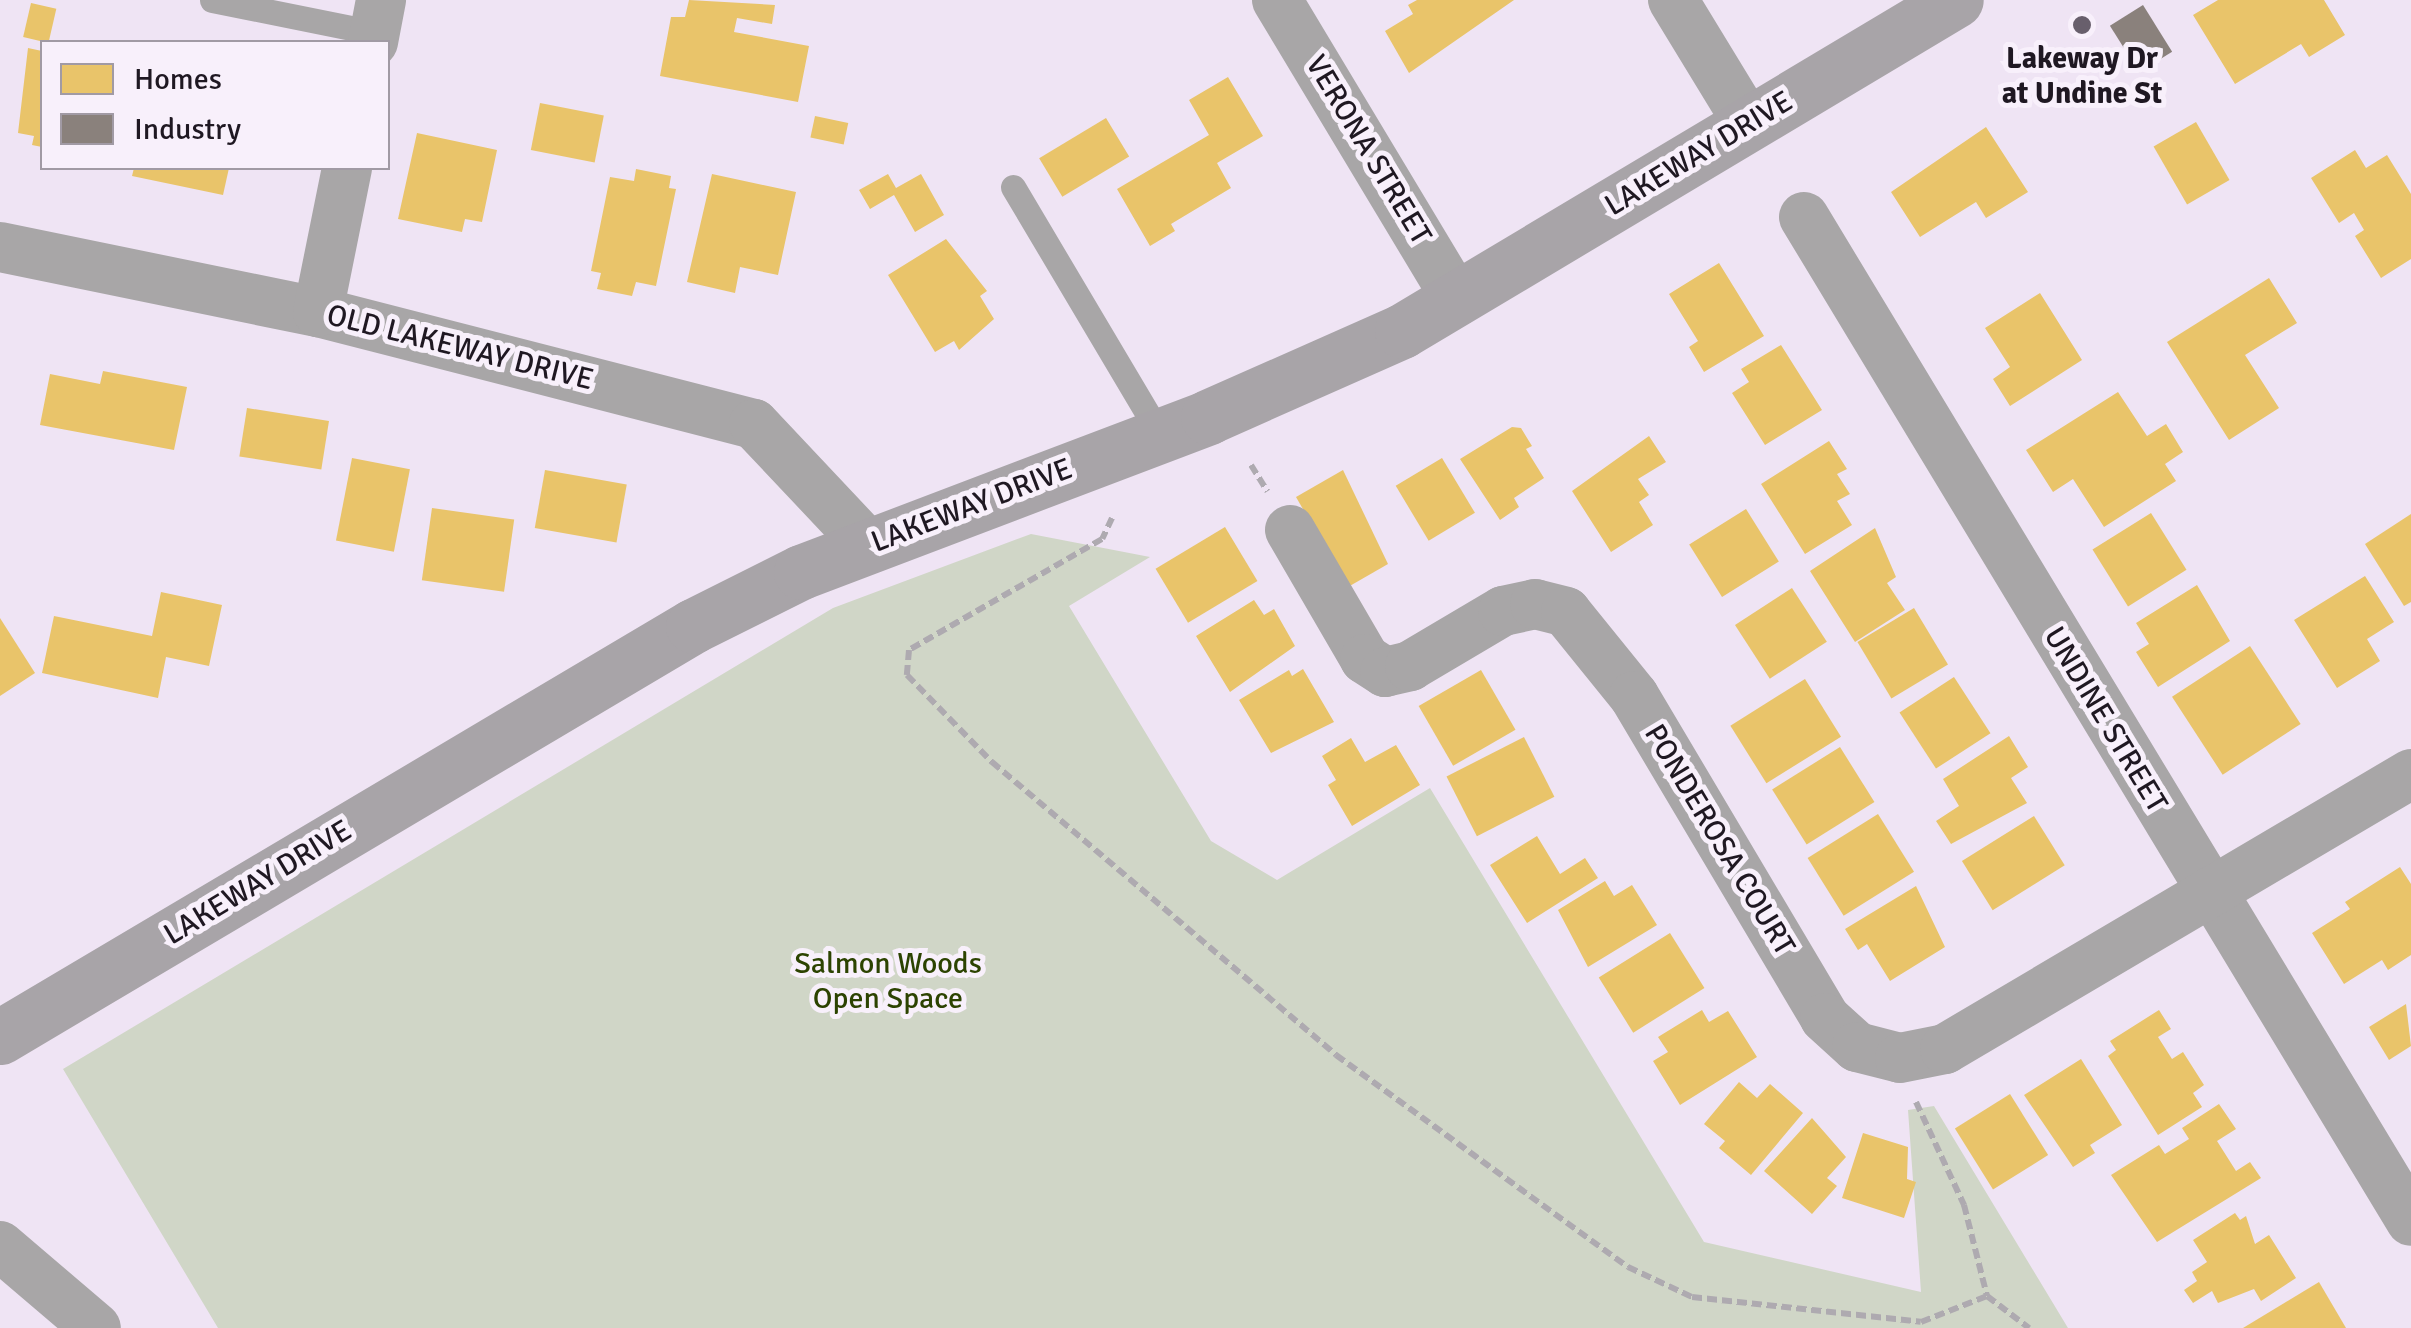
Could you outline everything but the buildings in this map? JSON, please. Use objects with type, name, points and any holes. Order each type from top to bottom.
[{"type":"main road","name":"LAKEWAY DRIVE","points":[[0,1036],[694,626],[868,545],[1289,384],[1458,300],[1956,0]]},
{"type":"street","name":"VERONA STREET","points":[[1277,0],[1458,300]]},
{"type":"street","points":[[1673,0],[1748,123]]},
{"type":"street","points":[[318,312],[347,170]]},
{"type":"street","name":"UNDINE STREET","points":[[1804,216],[2209,895],[2411,1221]]},
{"type":"street","name":"OLD LAKEWAY DRIVE","points":[[0,247],[318,312],[754,424],[868,545]]},
{"type":"street","name":"PONDEROSA COURT","points":[[1290,530],[1365,659],[1386,672],[1410,666],[1503,611],[1535,604],[1566,612],[1634,696],[1825,1018],[1857,1046],[1900,1058],[1944,1048],[2209,895]]},
{"type":"street","points":[[2209,895],[2411,774]]},
{"type":"street","points":[[0,1246],[96,1328]]},
{"type":"lane","points":[[212,0],[376,25]]},
{"type":"lane","points":[[1014,187],[1161,436]]},
{"type":"path","points":[[1112,518],[1102,538],[909,650],[907,674],[992,762],[1336,1055],[1628,1267],[1692,1297],[1920,1322],[1988,1296]]},
{"type":"path","points":[[1911,1091],[1964,1204],[1988,1296],[2029,1328]]},
{"type":"green space","name":"Salmon Woods Open Space","points":[[1031,534],[1150,557],[1069,606],[1211,841],[1277,880],[1430,788],[1704,1242],[1921,1292],[1908,1110],[1934,1106],[2068,1328],[218,1328],[63,1069],[833,608]]},
{"type":"place","name":"Lakeway Dr at Undine St","points":[[2082,25]]}]
